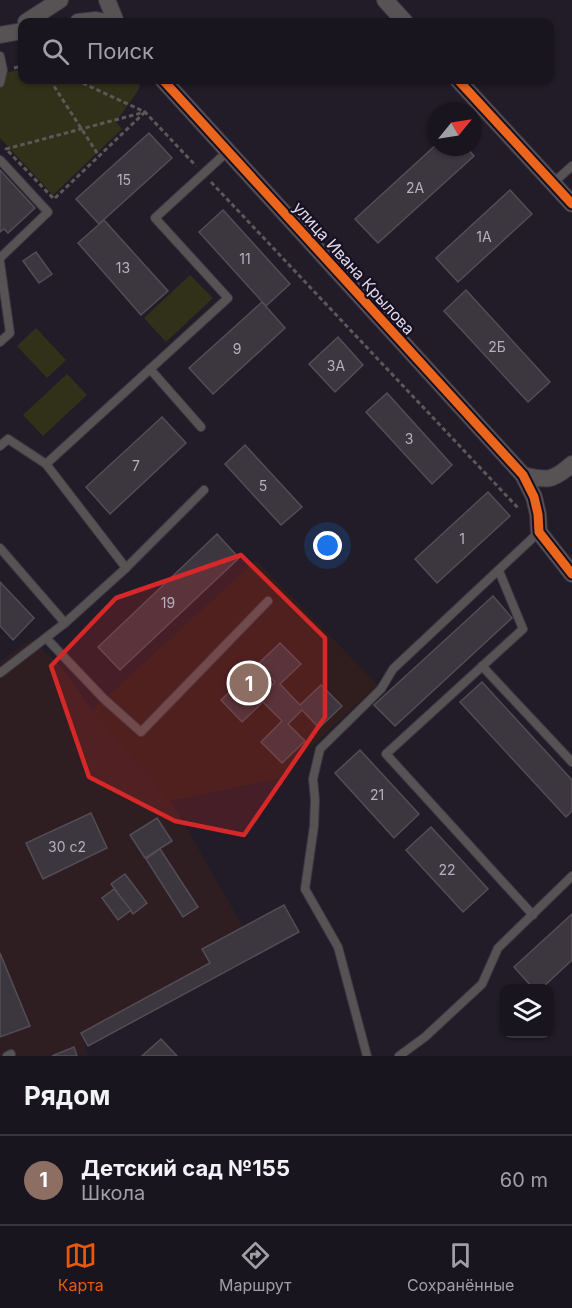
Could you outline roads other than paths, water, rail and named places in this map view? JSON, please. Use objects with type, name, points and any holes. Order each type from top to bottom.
[{"type":"street","points":[[33,18],[60,0]]},
{"type":"street","points":[[107,0],[114,18]]},
{"type":"street","points":[[385,0],[401,18]]},
{"type":"street","name":"улица Ивана Крылова","points":[[168,84],[523,475],[534,497],[539,532]]},
{"type":"street","points":[[462,84],[572,204]]},
{"type":"street","points":[[523,475],[542,480],[556,476],[572,464]]},
{"type":"street","points":[[539,532],[572,574]]},
{"type":"lane","points":[[0,56],[3,70],[0,83]]},
{"type":"lane","points":[[46,464],[228,298],[155,218],[227,152]]},
{"type":"lane","points":[[0,160],[48,212],[0,260],[10,333],[0,342]]},
{"type":"lane","points":[[553,183],[572,166]]},
{"type":"lane","points":[[150,369],[201,427]]},
{"type":"lane","points":[[0,446],[8,439],[46,464],[126,568]]},
{"type":"lane","points":[[0,673],[65,623],[126,568],[204,490]]},
{"type":"lane","points":[[368,1056],[338,947],[305,889],[314,826],[313,779],[320,749],[381,689],[393,669],[539,532]]},
{"type":"lane","points":[[0,548],[65,623]]},
{"type":"lane","points":[[499,571],[523,629],[386,754],[533,915]]},
{"type":"lane","points":[[46,638],[104,699],[141,732],[268,601]]},
{"type":"lane","points":[[482,666],[572,762]]},
{"type":"lane","points":[[399,1056],[424,1037],[482,984],[498,948],[572,876]]},
{"type":"place","name":"Детский сад №155","points":[[249,683]]}]
